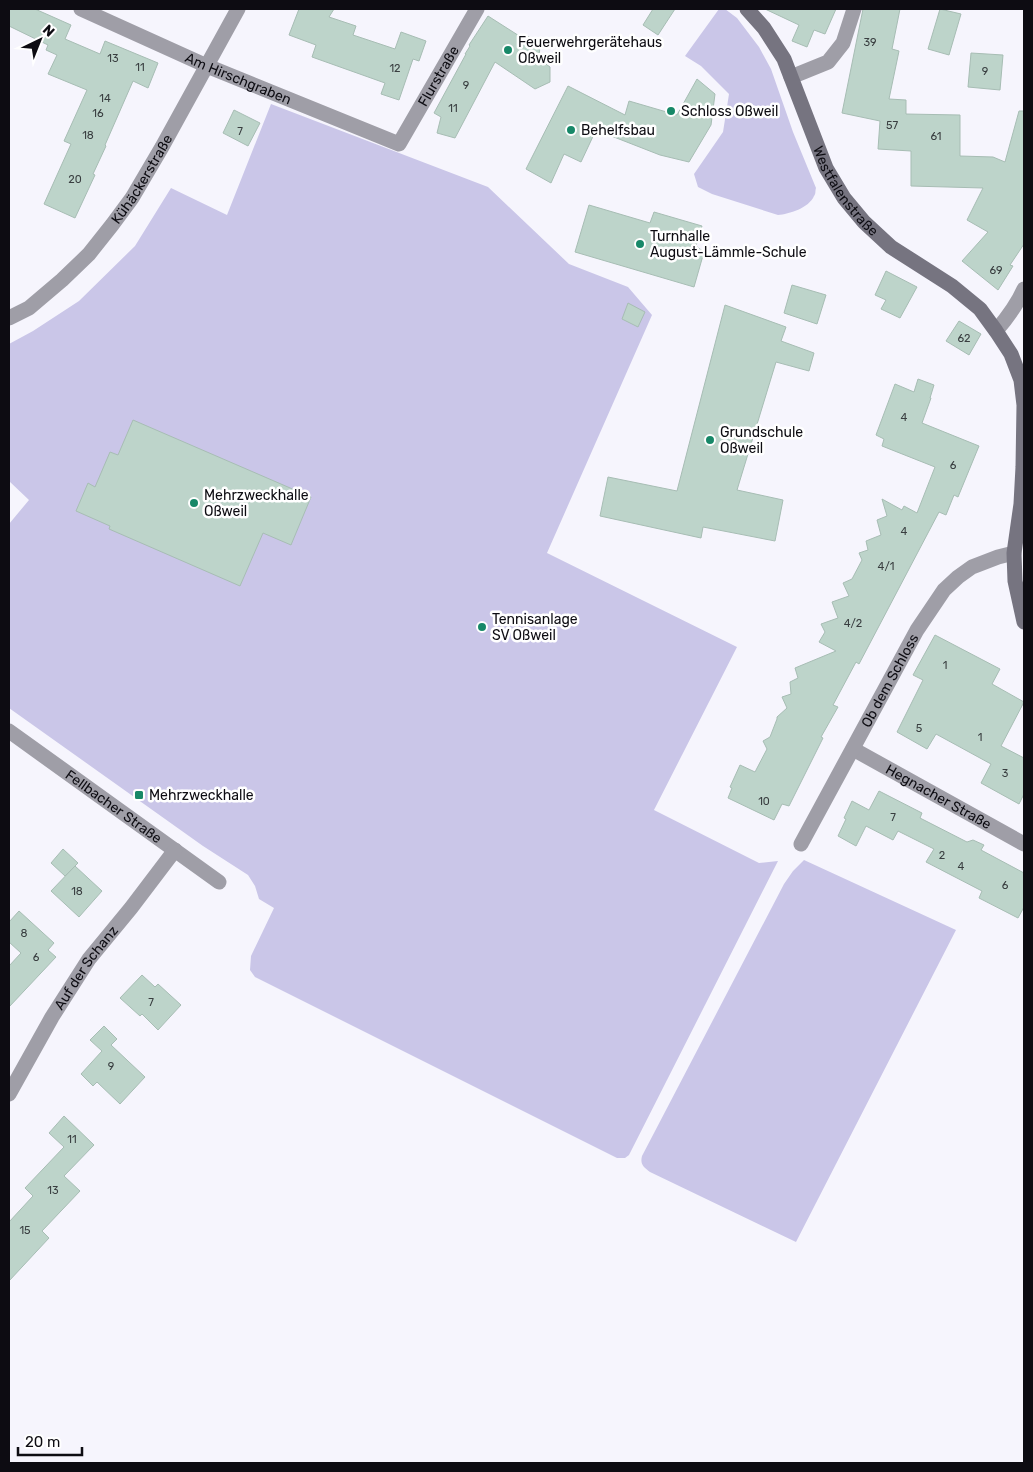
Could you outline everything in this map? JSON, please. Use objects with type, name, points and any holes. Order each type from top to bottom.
[{"type":"main road","name":"Westfalenstraße","points":[[747,9],[764,28],[784,59],[826,168],[844,198],[864,222],[891,247],[952,286],[980,309],[1011,354],[1021,380],[1024,405],[1021,504],[1014,553],[1015,581],[1024,622]]},
{"type":"street","name":"Am Hirschgraben","points":[[81,9],[207,66],[399,144]]},
{"type":"street","name":"Kühäckerstraße","points":[[9,318],[29,308],[62,280],[89,254],[112,225],[132,198],[238,9]]},
{"type":"street","name":"Flurstraße","points":[[399,144],[477,9]]},
{"type":"street","points":[[791,78],[828,62],[843,43],[854,9]]},
{"type":"street","points":[[996,331],[1020,299],[1024,289]]},
{"type":"street","name":"Ob dem Schloss","points":[[801,844],[917,630],[944,590],[972,567],[1014,553]]},
{"type":"street","name":"Fellbacher Straße","points":[[9,731],[219,882]]},
{"type":"street","name":"Hegnacher Straße","points":[[853,749],[1024,844]]},
{"type":"street","name":"Auf der Schanz","points":[[9,1094],[52,1017],[89,959],[175,850]]},
{"type":"shaded area","points":[[719,9],[725,9],[737,18],[759,47],[771,69],[793,132],[816,188],[815,194],[808,204],[793,212],[778,215],[712,194],[698,187],[694,174],[723,132],[729,94],[701,66],[685,56]]},
{"type":"shaded area","points":[[271,104],[488,187],[569,264],[628,287],[652,315],[547,553],[737,647],[654,810],[759,863],[778,861],[629,1155],[625,1158],[617,1158],[255,977],[250,970],[251,956],[274,908],[259,899],[255,886],[248,875],[203,846],[9,708],[9,524],[29,500],[9,481],[9,344],[79,301],[135,246],[171,188],[227,215]]},
{"type":"shaded area","points":[[804,860],[956,930],[796,1242],[650,1172],[641,1161],[784,884]]},
{"type":"building","points":[[9,9],[35,9],[71,25],[65,39],[100,54],[105,41],[158,63],[148,88],[133,81],[93,174],[95,175],[75,218],[44,204],[71,144],[64,141],[87,90],[48,74],[57,55],[46,50],[48,45],[9,26]]},
{"type":"building","points":[[299,9],[334,9],[329,17],[356,26],[353,35],[395,49],[401,32],[426,41],[419,61],[413,59],[399,100],[381,94],[385,83],[312,57],[316,45],[289,35]]},
{"type":"building","points":[[653,9],[675,9],[658,35],[643,25]]},
{"type":"building","points":[[765,9],[836,9],[825,34],[814,30],[807,47],[792,41],[799,25]]},
{"type":"building","points":[[863,9],[900,9],[892,49],[899,51],[889,99],[906,100],[906,114],[960,115],[960,156],[993,157],[1005,162],[1019,111],[1024,111],[1024,244],[1010,265],[1013,266],[998,290],[962,261],[988,232],[967,220],[983,188],[911,186],[911,151],[878,149],[880,121],[842,113]]},
{"type":"building","points":[[940,9],[961,14],[949,55],[928,49]]},
{"type":"building","points":[[488,16],[524,39],[526,35],[540,44],[539,59],[550,67],[550,82],[535,89],[495,62],[455,138],[437,133],[441,117],[434,113],[469,45]]},
{"type":"building","points":[[971,53],[1003,55],[1000,90],[968,87]]},
{"type":"building","points":[[697,79],[715,94],[711,125],[689,162],[660,155],[596,130],[581,162],[564,154],[551,183],[526,169],[568,86],[625,115],[629,101],[677,115]]},
{"type":"building","points":[[234,110],[260,123],[248,146],[223,133]]},
{"type":"building","points":[[589,205],[650,223],[654,212],[702,226],[696,246],[704,252],[694,287],[575,252]]},
{"type":"building","points":[[886,271],[917,287],[900,318],[881,309],[886,300],[875,295]]},
{"type":"building","points":[[792,285],[826,295],[817,324],[784,313]]},
{"type":"building","points":[[628,303],[645,312],[638,327],[622,319]]},
{"type":"building","points":[[725,305],[786,327],[781,341],[814,353],[809,371],[776,362],[737,490],[783,500],[775,541],[703,527],[701,538],[600,516],[608,477],[677,491]]},
{"type":"building","points":[[959,321],[981,334],[969,355],[946,341]]},
{"type":"building","points":[[918,379],[934,385],[922,423],[979,446],[958,497],[954,495],[946,515],[939,512],[859,664],[856,662],[833,705],[838,707],[821,737],[823,738],[789,806],[782,804],[774,820],[728,798],[732,788],[730,787],[740,765],[755,772],[767,749],[763,741],[770,737],[777,717],[787,708],[782,697],[791,694],[790,682],[798,678],[795,668],[836,651],[819,642],[825,632],[821,624],[838,618],[832,602],[849,596],[843,583],[852,579],[862,560],[859,553],[868,550],[866,541],[881,535],[877,520],[887,516],[882,499],[902,510],[904,506],[917,513],[935,467],[882,446],[884,439],[876,435],[895,384],[914,392]]},
{"type":"building","name":"Mehrzweckhalle Oßweil","points":[[133,420],[311,497],[291,545],[263,533],[240,586],[109,529],[110,526],[76,511],[88,483],[95,487],[110,452],[118,455]]},
{"type":"building","points":[[935,635],[1000,669],[992,684],[1024,702],[1001,746],[1024,758],[1024,794],[1019,804],[981,783],[991,764],[936,734],[927,749],[897,732],[923,680],[913,675]]},
{"type":"building","points":[[879,791],[922,813],[920,818],[967,842],[973,840],[984,845],[981,850],[1024,873],[1024,907],[1018,918],[979,898],[982,891],[926,862],[934,849],[898,831],[893,840],[866,826],[856,846],[838,836],[852,801],[869,810]]},
{"type":"building","points":[[63,849],[78,863],[65,876],[51,863]]},
{"type":"building","points":[[75,866],[102,891],[79,917],[51,891]]},
{"type":"building","points":[[19,911],[54,943],[48,950],[56,957],[9,1007],[9,966],[21,953],[9,942],[9,922]]},
{"type":"building","points":[[142,975],[155,987],[158,984],[181,1005],[158,1030],[142,1014],[140,1016],[120,998]]},
{"type":"building","points":[[104,1026],[117,1039],[111,1045],[145,1077],[120,1104],[97,1082],[93,1086],[81,1074],[102,1051],[90,1040]]},
{"type":"building","points":[[64,1116],[94,1145],[64,1176],[80,1191],[42,1231],[49,1238],[9,1281],[9,1222],[33,1196],[25,1188],[64,1147],[49,1133]]},
{"type":"place","name":"Feuerwehrgerätehaus Oßweil","points":[[508,50]]},
{"type":"place","name":"Schloss Oßweil","points":[[671,111]]},
{"type":"place","name":"Behelfsbau","points":[[571,130]]},
{"type":"place","name":"Turnhalle August-Lämmle-Schule","points":[[640,244]]},
{"type":"place","name":"Grundschule Oßweil","points":[[710,440]]},
{"type":"place","name":"Mehrzweckhalle Oßweil","points":[[194,503]]},
{"type":"place","name":"Tennisanlage SV Oßweil","points":[[482,627]]},
{"type":"place","name":"Mehrzweckhalle","points":[[139,795]]}]
